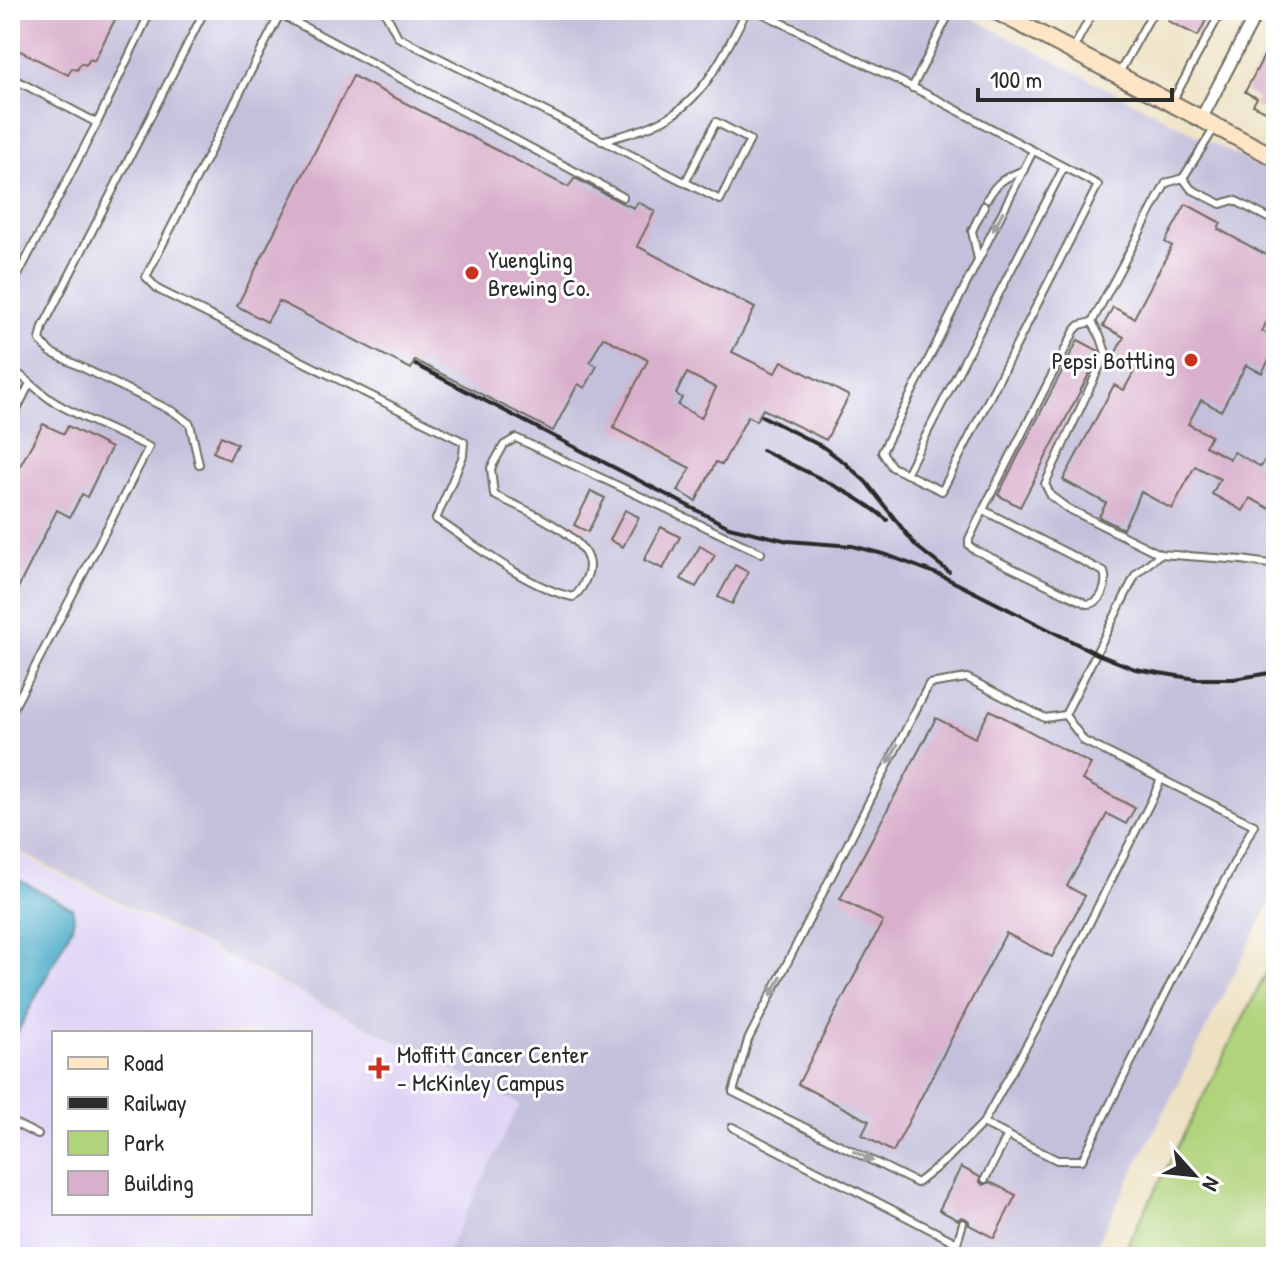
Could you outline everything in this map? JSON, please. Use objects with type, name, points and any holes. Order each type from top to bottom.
[{"type":"main road","points":[[994,10],[1276,158]]},
{"type":"street","points":[[1208,122],[1258,10]]},
{"type":"lane","points":[[10,271],[18,275],[97,123],[151,10]]},
{"type":"lane","points":[[199,464],[190,424],[174,412],[50,352],[40,340],[43,327],[205,10]]},
{"type":"lane","points":[[272,10],[281,12],[623,197]]},
{"type":"lane","points":[[384,10],[398,37],[601,141],[685,183],[720,200],[750,140],[716,122],[685,183]]},
{"type":"lane","points":[[601,141],[657,124],[695,97],[747,10]]},
{"type":"lane","points":[[756,10],[912,88],[1064,167],[1098,185],[942,491],[892,467],[882,452],[1033,151]]},
{"type":"lane","points":[[912,88],[951,10]]},
{"type":"lane","points":[[1072,51],[1094,10]]},
{"type":"lane","points":[[1118,75],[1154,10]]},
{"type":"lane","points":[[1171,103],[1222,10]]},
{"type":"lane","points":[[1269,10],[1276,14]]},
{"type":"lane","points":[[281,12],[146,277],[159,290],[464,442],[463,456],[436,519],[521,575],[556,594],[573,597],[580,592],[590,570],[588,554],[564,530],[494,495],[491,468],[504,445],[516,438],[761,553]]},
{"type":"lane","points":[[10,77],[97,123]]},
{"type":"lane","points":[[983,510],[1104,572],[1106,578],[1097,601],[1087,604],[973,549],[969,539],[983,510],[1075,330],[1092,322],[1166,183],[1183,178],[1208,122]]},
{"type":"lane","points":[[906,474],[1064,167]]},
{"type":"lane","points":[[979,260],[972,231],[985,203],[994,187],[1004,178],[1024,170]]},
{"type":"lane","points":[[1183,178],[1191,189],[1221,204],[1234,200],[1276,222]]},
{"type":"lane","points":[[1092,322],[1106,353],[1045,484],[1051,496],[1067,508],[1160,554],[1276,565]]},
{"type":"lane","points":[[10,369],[23,375],[56,403],[149,447],[10,715]]},
{"type":"lane","points":[[10,423],[30,383]]},
{"type":"lane","points":[[1065,715],[1136,574],[1160,554]]},
{"type":"lane","points":[[1065,715],[1045,718],[967,678],[929,684],[748,1040],[733,1092],[917,1183],[947,1159],[983,1123],[1039,1023],[1161,779]]},
{"type":"lane","points":[[983,1123],[1057,1160],[1082,1160],[1254,825],[1084,741],[1065,715]]},
{"type":"lane","points":[[10,1121],[38,1135]]},
{"type":"lane","points":[[732,1127],[957,1243]]},
{"type":"lane","points":[[985,1179],[1008,1135]]},
{"type":"lane","points":[[957,1257],[957,1243],[963,1223]]},
{"type":"shaded area","points":[[10,10],[956,10],[1276,176],[1276,891],[1090,1257],[444,1257],[520,1104],[10,847]]},
{"type":"shaded area","name":"Moffitt Cancer Center - McKinley Campus","points":[[10,850],[520,1104],[444,1257],[10,1257]]},
{"type":"green space","points":[[1276,954],[1276,1257],[1121,1257]]},
{"type":"water","points":[[10,875],[72,908],[74,917],[72,927],[10,1047]]},
{"type":"building","points":[[10,10],[120,10],[94,61],[90,59],[86,65],[81,63],[77,70],[72,68],[68,75],[10,46]]},
{"type":"building","points":[[1174,10],[1211,10],[1198,36],[1168,21]]},
{"type":"building","points":[[1265,54],[1276,60],[1276,116],[1253,105],[1257,98],[1245,92]]},
{"type":"building","name":"Yuengling Brewing Co.","points":[[353,76],[568,187],[575,178],[634,208],[638,202],[655,211],[637,246],[755,308],[732,352],[775,373],[782,361],[849,396],[826,440],[763,409],[756,421],[748,416],[722,465],[716,462],[696,501],[678,491],[690,468],[613,428],[648,360],[603,337],[590,362],[597,366],[585,388],[578,384],[553,431],[415,360],[411,369],[279,301],[267,322],[237,306]],"holes":[[[687,373],[716,388],[701,418],[678,405],[682,398],[676,394]]]},
{"type":"building","name":"Pepsi Bottling","points":[[1186,204],[1221,223],[1218,229],[1276,260],[1276,304],[1262,331],[1276,339],[1276,347],[1262,373],[1246,365],[1221,411],[1201,400],[1188,424],[1211,436],[1205,446],[1230,459],[1234,452],[1261,467],[1276,439],[1276,512],[1250,498],[1243,511],[1212,494],[1220,479],[1195,466],[1172,509],[1141,492],[1123,529],[1099,517],[1106,503],[1063,480],[1114,385],[1124,390],[1136,368],[1114,356],[1124,337],[1103,326],[1113,307],[1134,318],[1172,246],[1165,242]]},
{"type":"building","points":[[1078,340],[1100,353],[1020,507],[998,495]]},
{"type":"building","points":[[43,424],[64,434],[68,426],[111,448],[87,497],[82,494],[70,517],[57,510],[10,604],[10,484]]},
{"type":"building","points":[[221,436],[237,444],[229,460],[213,452]]},
{"type":"building","points":[[591,491],[605,498],[588,532],[574,525]]},
{"type":"building","points":[[625,510],[639,517],[623,547],[610,540]]},
{"type":"building","points":[[661,527],[680,537],[663,569],[644,560]]},
{"type":"building","points":[[700,546],[715,555],[696,587],[681,579]]},
{"type":"building","points":[[735,565],[748,572],[732,604],[718,597]]},
{"type":"building","points":[[990,710],[1091,764],[1082,780],[1135,808],[1126,824],[1107,814],[1067,886],[1085,896],[1052,957],[1006,933],[893,1152],[862,1135],[869,1121],[798,1084],[883,921],[840,899],[936,718],[975,738]]},
{"type":"building","points":[[961,1167],[980,1177],[983,1185],[990,1182],[1016,1195],[994,1238],[969,1225],[965,1218],[958,1220],[939,1210]]},
{"type":"railway","points":[[416,365],[729,527],[788,541],[852,546],[887,555],[940,575],[1097,654],[1135,669],[1196,679],[1234,679],[1276,672]]},
{"type":"railway","points":[[762,416],[823,447],[845,463],[866,482],[916,546],[949,572]]},
{"type":"railway","points":[[762,450],[843,490],[887,520]]},
{"type":"place","name":"Yuengling Brewing Co.","points":[[472,273]]},
{"type":"place","name":"Pepsi Bottling","points":[[1191,360]]},
{"type":"place","name":"Moffitt Cancer Center - McKinley Campus","points":[[379,1068]]}]
